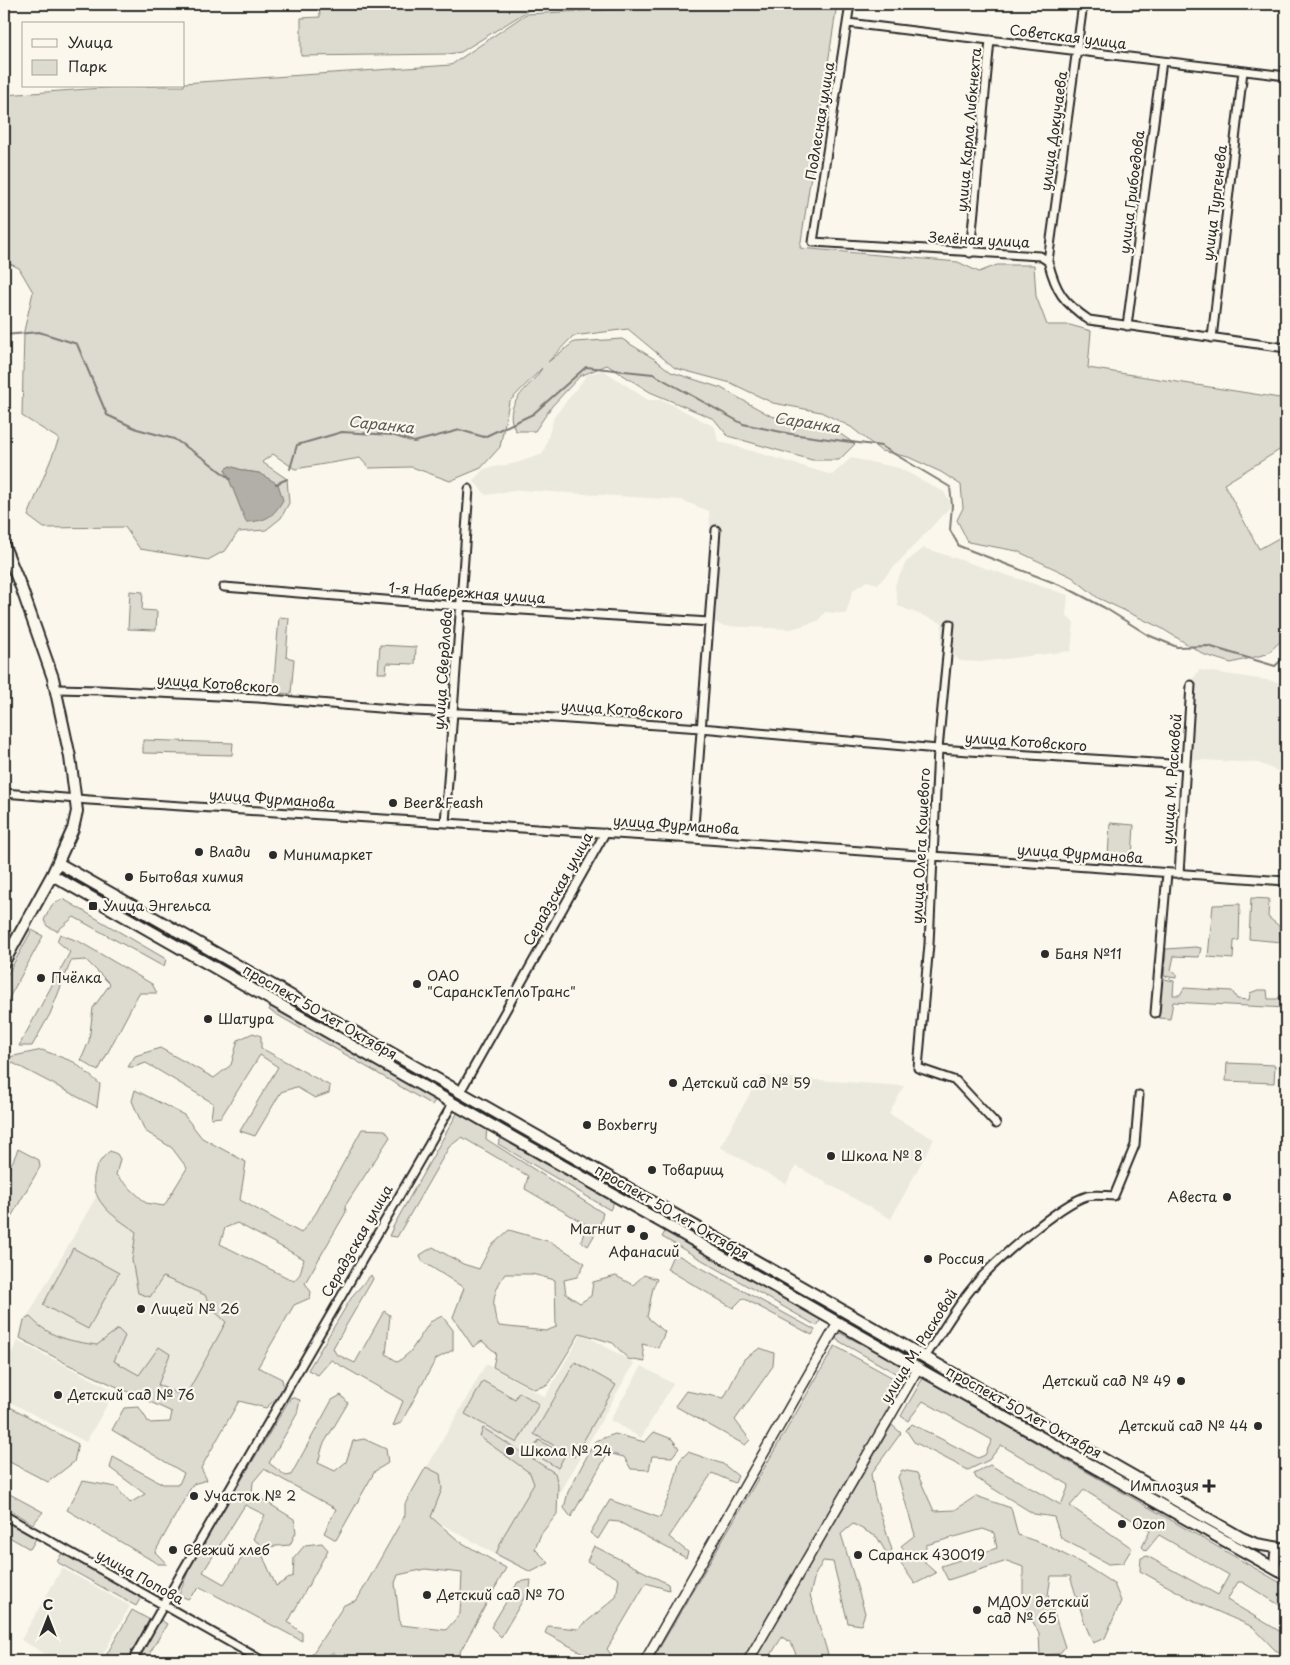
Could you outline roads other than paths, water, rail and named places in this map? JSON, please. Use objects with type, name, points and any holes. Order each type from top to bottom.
[{"type":"main road","points":[[4,546],[27,604],[56,689],[76,798],[76,820],[58,863],[4,962]]},
{"type":"main road","name":"проспект 50 лет Октября","points":[[58,863],[1242,1538],[1256,1544],[1286,1549]]},
{"type":"main road","name":"проспект 50 лет Октября","points":[[52,875],[838,1323],[1283,1573]]},
{"type":"main road","name":"Серадзская улица","points":[[453,1103],[460,1092]]},
{"type":"main road","points":[[838,1323],[847,1312]]},
{"type":"main road","name":"улица М. Расковой","points":[[918,1368],[925,1357]]},
{"type":"main road","name":"проспект 50 лет Октября","points":[[1283,1573],[1275,1564],[1276,1554],[1286,1549]]},
{"type":"street","name":"Подлесная улица","points":[[813,242],[850,4]]},
{"type":"street","name":"улица Докучаева","points":[[1048,261],[1083,4]]},
{"type":"street","name":"Советская улица","points":[[848,23],[1286,76]]},
{"type":"street","name":"улица Карла Либкнехта","points":[[970,253],[990,40]]},
{"type":"street","name":"улица Грибоедова","points":[[1127,326],[1162,61]]},
{"type":"street","name":"улица Тургенева","points":[[1212,338],[1243,71]]},
{"type":"street","name":"Зелёная улица","points":[[813,242],[1040,256],[1048,261]]},
{"type":"street","points":[[1048,261],[1054,284],[1069,306],[1089,320],[1286,348]]},
{"type":"street","name":"улица Свердлова","points":[[445,822],[469,489]]},
{"type":"street","points":[[693,839],[716,530]]},
{"type":"street","name":"1-я Набережная улица","points":[[224,587],[460,606],[709,622]]},
{"type":"street","name":"улица Олега Кошевого","points":[[950,624],[938,749],[929,944],[918,1068],[956,1081],[996,1124]]},
{"type":"street","name":"улица М. Расковой","points":[[1179,874],[1191,685]]},
{"type":"street","name":"улица Котовского","points":[[56,689],[91,689],[217,696],[415,712],[454,712],[701,728],[938,749],[1186,765]]},
{"type":"street","name":"улица Фурманова","points":[[4,792],[1286,881]]},
{"type":"street","name":"Серадзская улица","points":[[460,1092],[605,833]]},
{"type":"street","points":[[1155,1013],[1166,873]]},
{"type":"street","name":"улица М. Расковой","points":[[925,1357],[973,1286],[1007,1253],[1045,1222],[1076,1201],[1088,1196],[1114,1196],[1134,1145],[1140,1095]]},
{"type":"street","name":"Серадзская улица","points":[[132,1661],[453,1103]]},
{"type":"street","points":[[645,1661],[838,1323]]},
{"type":"street","name":"улица М. Расковой","points":[[748,1661],[918,1368]]},
{"type":"street","name":"улица Попова","points":[[4,1515],[263,1661]]},
{"type":"waterway","name":"Саранка","points":[[4,335],[39,332],[77,344],[107,415],[137,429],[174,439],[206,460],[230,479]]},
{"type":"waterway","name":"Саранка","points":[[290,469],[297,445],[342,432],[392,435],[414,442],[460,430],[484,437],[533,414],[586,367],[653,374],[743,424],[791,434],[881,446],[950,487],[952,505],[950,530],[959,546],[1065,587],[1105,608],[1148,635],[1177,647],[1208,646],[1275,666],[1286,656]]},
{"type":"waterway","name":"Саранка","points":[[276,484],[287,479]]},
{"type":"place","name":"Beer&Feash","points":[[393,803]]},
{"type":"place","name":"Влади","points":[[199,852]]},
{"type":"place","name":"Минимаркет","points":[[273,855]]},
{"type":"place","name":"Бытовая химия","points":[[129,877]]},
{"type":"place","name":"Улица Энгельса","points":[[93,906]]},
{"type":"place","name":"Баня №11","points":[[1045,954]]},
{"type":"place","name":"Пчёлка","points":[[41,978]]},
{"type":"place","name":"ОАО \"СаранскТеплоТранс\"","points":[[417,984]]},
{"type":"place","name":"Шатура","points":[[208,1019]]},
{"type":"place","name":"Детский сад № 59","points":[[673,1083]]},
{"type":"place","name":"Boxberry","points":[[587,1125]]},
{"type":"place","name":"Школа № 8","points":[[831,1156]]},
{"type":"place","name":"Товарищ","points":[[652,1170]]},
{"type":"place","name":"Авеста","points":[[1227,1197]]},
{"type":"place","name":"Магнит","points":[[631,1229]]},
{"type":"place","name":"Афанасий","points":[[644,1236]]},
{"type":"place","name":"Россия","points":[[928,1259]]},
{"type":"place","name":"Лицей № 26","points":[[141,1309]]},
{"type":"place","name":"Детский сад № 49","points":[[1181,1381]]},
{"type":"place","name":"Детский сад № 76","points":[[58,1395]]},
{"type":"place","name":"Детский сад № 44","points":[[1258,1426]]},
{"type":"place","name":"Школа № 24","points":[[510,1451]]},
{"type":"place","name":"Имплозия","points":[[1209,1486]]},
{"type":"place","name":"Участок № 2","points":[[194,1496]]},
{"type":"place","name":"Ozon","points":[[1122,1524]]},
{"type":"place","name":"Свежий хлеб","points":[[173,1550]]},
{"type":"place","name":"Саранск 430019","points":[[858,1555]]},
{"type":"place","name":"Детский сад № 70","points":[[427,1595]]},
{"type":"place","name":"МДОУ детский сад № 65","points":[[977,1610]]}]
